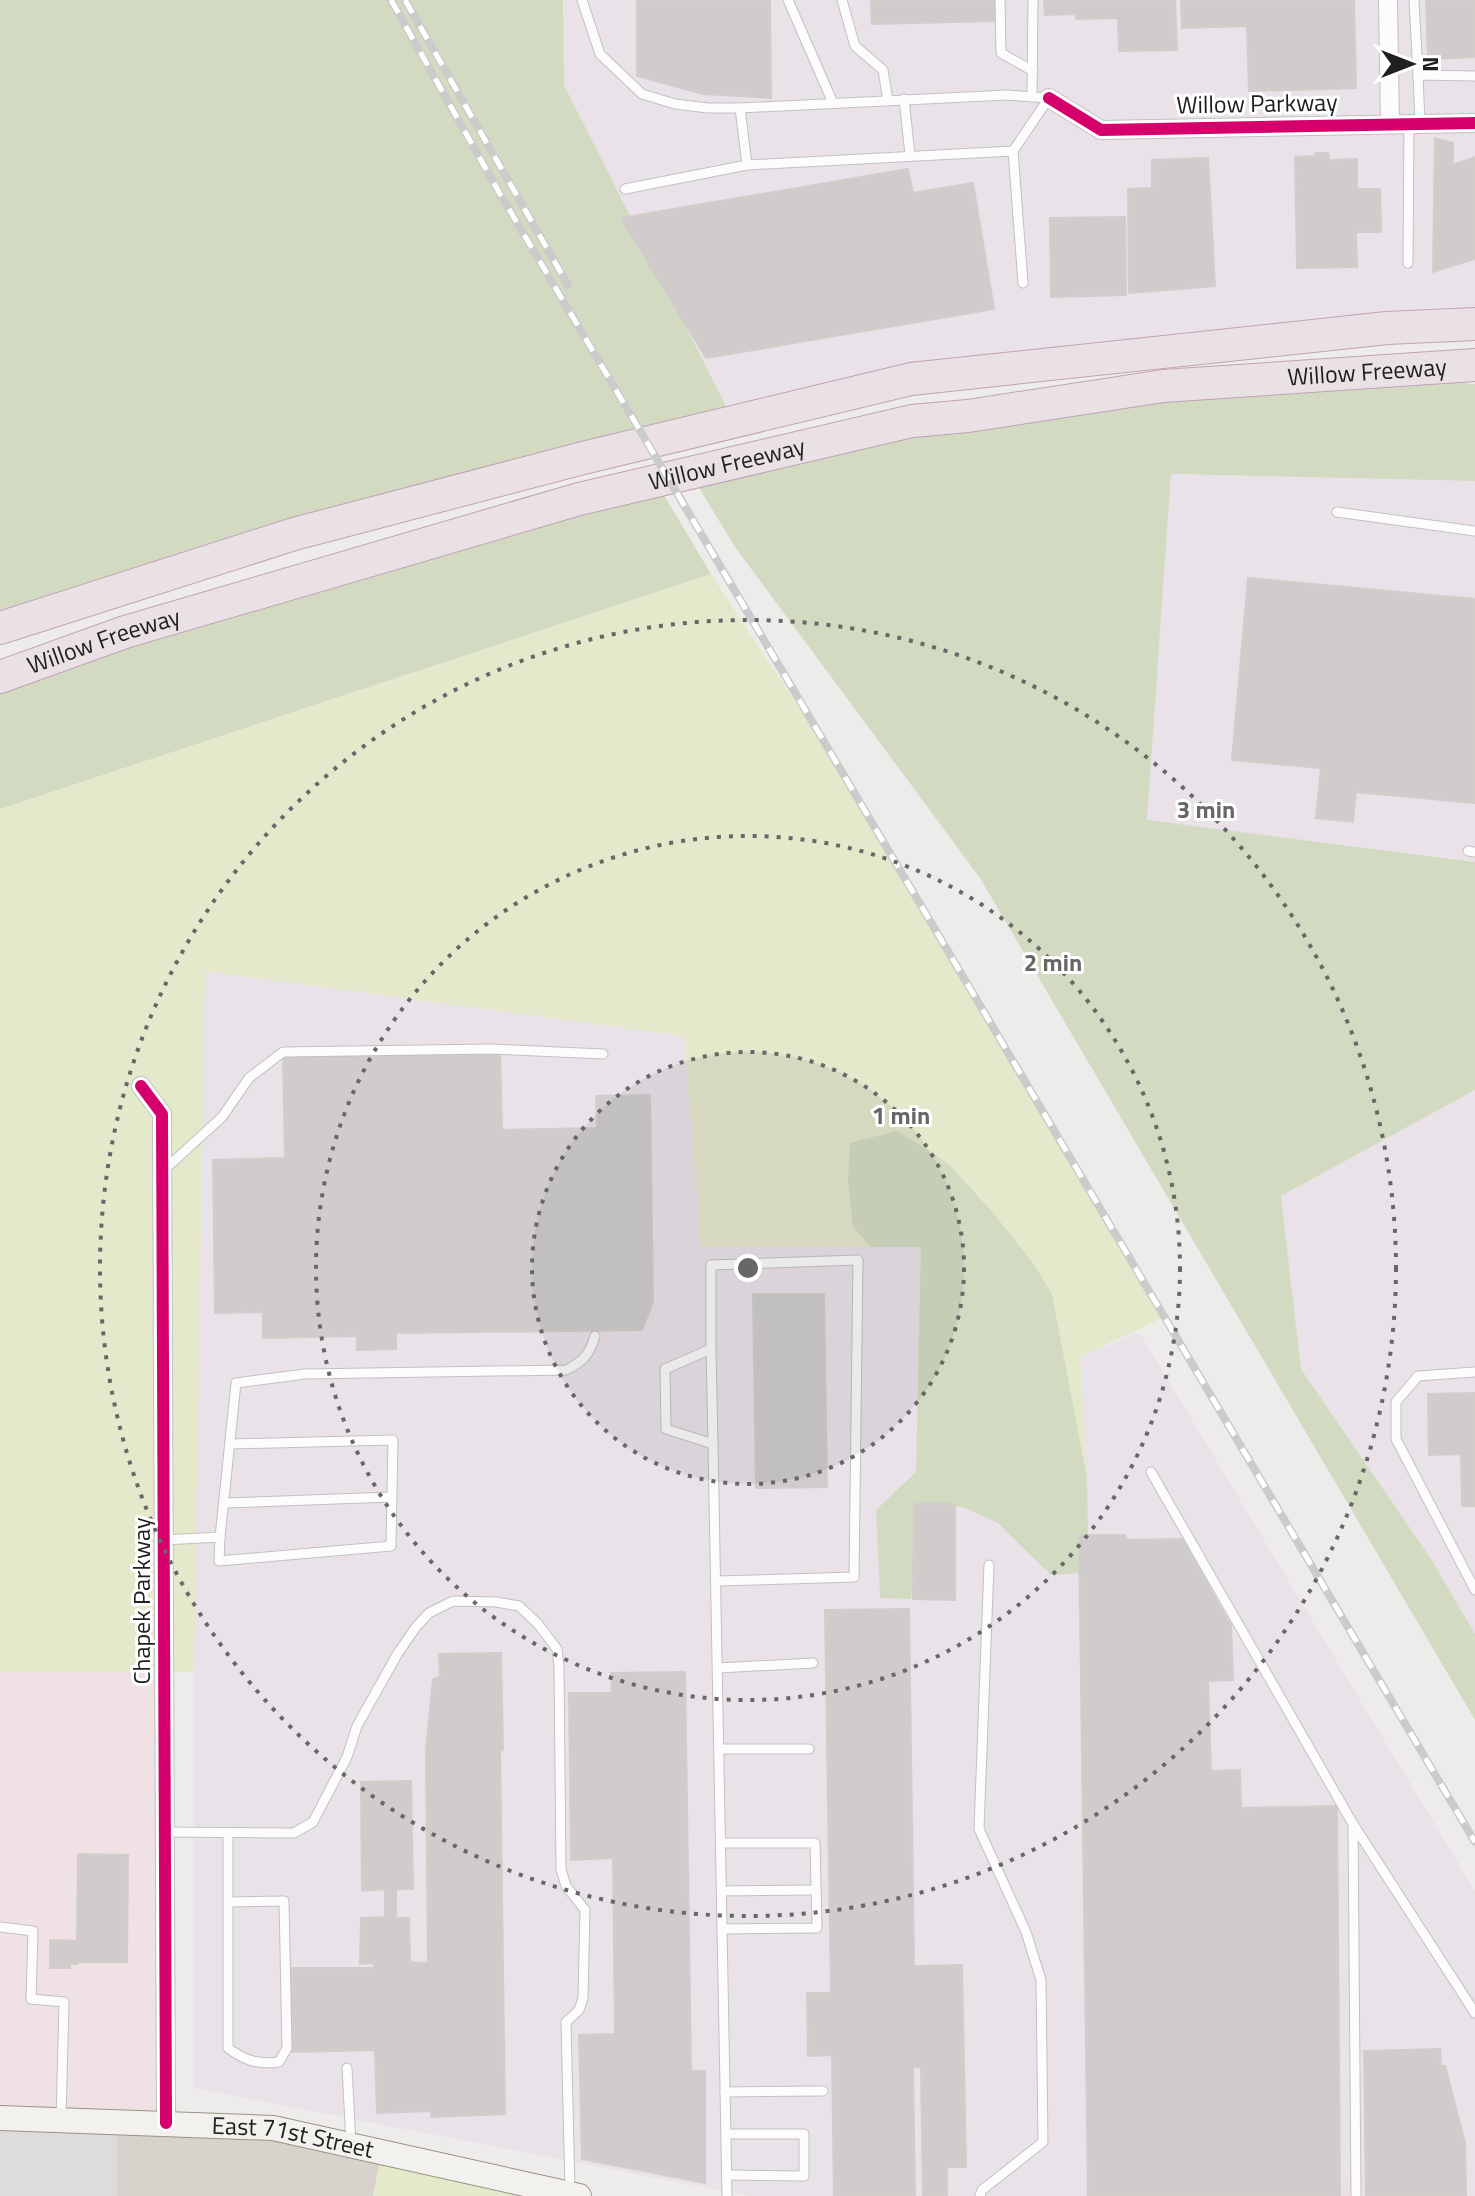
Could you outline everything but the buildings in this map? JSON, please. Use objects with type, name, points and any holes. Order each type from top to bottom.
[{"type":"highway","points":[[1387,328],[1475,309]]},
{"type":"highway","name":"Willow Freeway","points":[[0,628],[294,534],[583,458],[911,379],[1387,328],[1475,324]]},
{"type":"highway","name":"Willow Freeway","points":[[0,677],[125,632],[579,499],[912,421],[968,416],[1163,386],[1475,365]]},
{"type":"highway","points":[[1362,371],[1475,384]]},
{"type":"main road","name":"East 71st Street","points":[[0,2118],[273,2128],[574,2195]]},
{"type":"street","points":[[1388,0],[1390,123]]},
{"type":"street","name":"Willow Parkway","points":[[1041,98],[1101,130],[1475,123]]},
{"type":"street","name":"Chapek Parkway","points":[[141,1086],[162,1114],[166,2123]]},
{"type":"lane","points":[[582,0],[600,54],[642,94],[675,104],[740,108],[1007,95],[1041,98]]},
{"type":"lane","points":[[788,0],[833,103]]},
{"type":"lane","points":[[842,0],[855,46],[883,70],[888,101]]},
{"type":"lane","points":[[1000,0],[1001,53],[1033,71]]},
{"type":"lane","points":[[1023,283],[1013,151],[1041,98],[1033,71],[1033,0]]},
{"type":"lane","points":[[1408,263],[1418,75],[1414,0]]},
{"type":"lane","points":[[1418,75],[1475,76]]},
{"type":"lane","points":[[904,99],[910,155]]},
{"type":"lane","points":[[740,108],[747,165]]},
{"type":"lane","points":[[625,189],[747,165],[1013,151]]},
{"type":"lane","points":[[1337,512],[1475,531]]},
{"type":"lane","points":[[162,1172],[222,1117],[249,1078],[283,1052],[491,1049],[603,1054]]},
{"type":"lane","points":[[717,1581],[854,1577],[858,1260],[711,1265],[727,2196]]},
{"type":"lane","points":[[230,1444],[393,1440],[391,1546],[219,1561],[220,1537],[236,1383],[305,1374],[566,1370],[581,1364],[592,1350],[595,1336]]},
{"type":"lane","points":[[711,1349],[665,1369],[666,1429],[713,1444]]},
{"type":"lane","points":[[1475,1372],[1418,1376],[1396,1402],[1396,1439],[1475,1590]]},
{"type":"lane","points":[[1151,1472],[1353,1824],[1475,2013]]},
{"type":"lane","points":[[225,1503],[391,1497]]},
{"type":"lane","points":[[164,1540],[220,1537]]},
{"type":"lane","points":[[980,2196],[982,2190],[1043,2142],[1041,1980],[1026,1932],[979,1829],[989,1565]]},
{"type":"lane","points":[[165,1832],[294,1833],[313,1822],[347,1757],[357,1726],[398,1653],[429,1613],[453,1601],[519,1606],[557,1649],[561,1869],[566,1886],[585,1910],[583,1998],[579,2010],[566,2022],[574,2195]]},
{"type":"lane","points":[[718,1668],[813,1663]]},
{"type":"lane","points":[[720,1749],[809,1749]]},
{"type":"lane","points":[[1353,1824],[1356,2196]]},
{"type":"lane","points":[[228,1833],[228,1902],[228,2048],[252,2062],[279,2062],[287,2048],[284,1901],[228,1902]]},
{"type":"lane","points":[[721,1843],[815,1843],[817,1928],[722,1929]]},
{"type":"lane","points":[[722,1891],[816,1890]]},
{"type":"lane","points":[[0,1927],[33,1931],[31,1999],[64,2002],[61,2120]]},
{"type":"lane","points":[[347,2068],[351,2145]]},
{"type":"lane","points":[[725,2092],[823,2091]]},
{"type":"lane","points":[[726,2134],[804,2134],[804,2176],[727,2175]]},
{"type":"shaded area","points":[[563,0],[1475,0],[1475,309],[911,379],[734,422],[564,85]]},
{"type":"shaded area","points":[[1171,474],[1475,481],[1475,862],[1147,820]]},
{"type":"shaded area","points":[[204,971],[684,1036],[701,1247],[921,1247],[916,1471],[1080,1357],[1139,1332],[1475,1891],[1475,2196],[749,2196],[194,2088],[194,1612]]},
{"type":"shaded area","points":[[1475,1090],[1475,1634],[1431,1559],[1301,1369],[1281,1196]]},
{"type":"shaded area","points":[[0,1672],[165,1672],[166,2123],[0,2118]]},
{"type":"shaded area","points":[[0,2119],[117,2122],[117,2196],[0,2196]]},
{"type":"shaded area","points":[[117,2122],[382,2152],[373,2196],[117,2196]]},
{"type":"green space","points":[[0,0],[563,0],[564,85],[734,422],[0,628]]},
{"type":"green space","points":[[1362,371],[1475,384],[1475,481],[1171,474],[1147,820],[1475,862],[1475,1090],[1281,1196],[1301,1369],[1431,1559],[1475,1634],[1475,1720],[980,878],[735,547],[690,473],[912,421]]},
{"type":"green space","points":[[658,485],[711,574],[0,809],[0,677]]},
{"type":"green space","points":[[711,574],[850,786],[1164,1317],[1080,1357],[1087,1478],[916,1472],[920,1247],[701,1247],[684,1036],[205,971],[194,1672],[0,1672],[0,809]]},
{"type":"green space","points":[[897,1131],[948,1163],[995,1215],[1033,1263],[1052,1294],[1087,1478],[1088,1535],[1079,1536],[1080,1573],[1051,1575],[998,1523],[963,1507],[924,1505],[915,1540],[911,1599],[880,1598],[876,1510],[916,1472],[921,1247],[870,1247],[853,1226],[848,1181],[850,1143]]},
{"type":"green space","points":[[382,2152],[579,2196],[373,2196]]},
{"type":"railway","points":[[391,0],[500,194],[1475,1842]]},
{"type":"railway","points":[[405,0],[568,285]]},
{"type":"cycle path","points":[[1049,98],[1101,130],[1475,123]]},
{"type":"cycle path","points":[[141,1086],[162,1114],[166,2123]]}]
